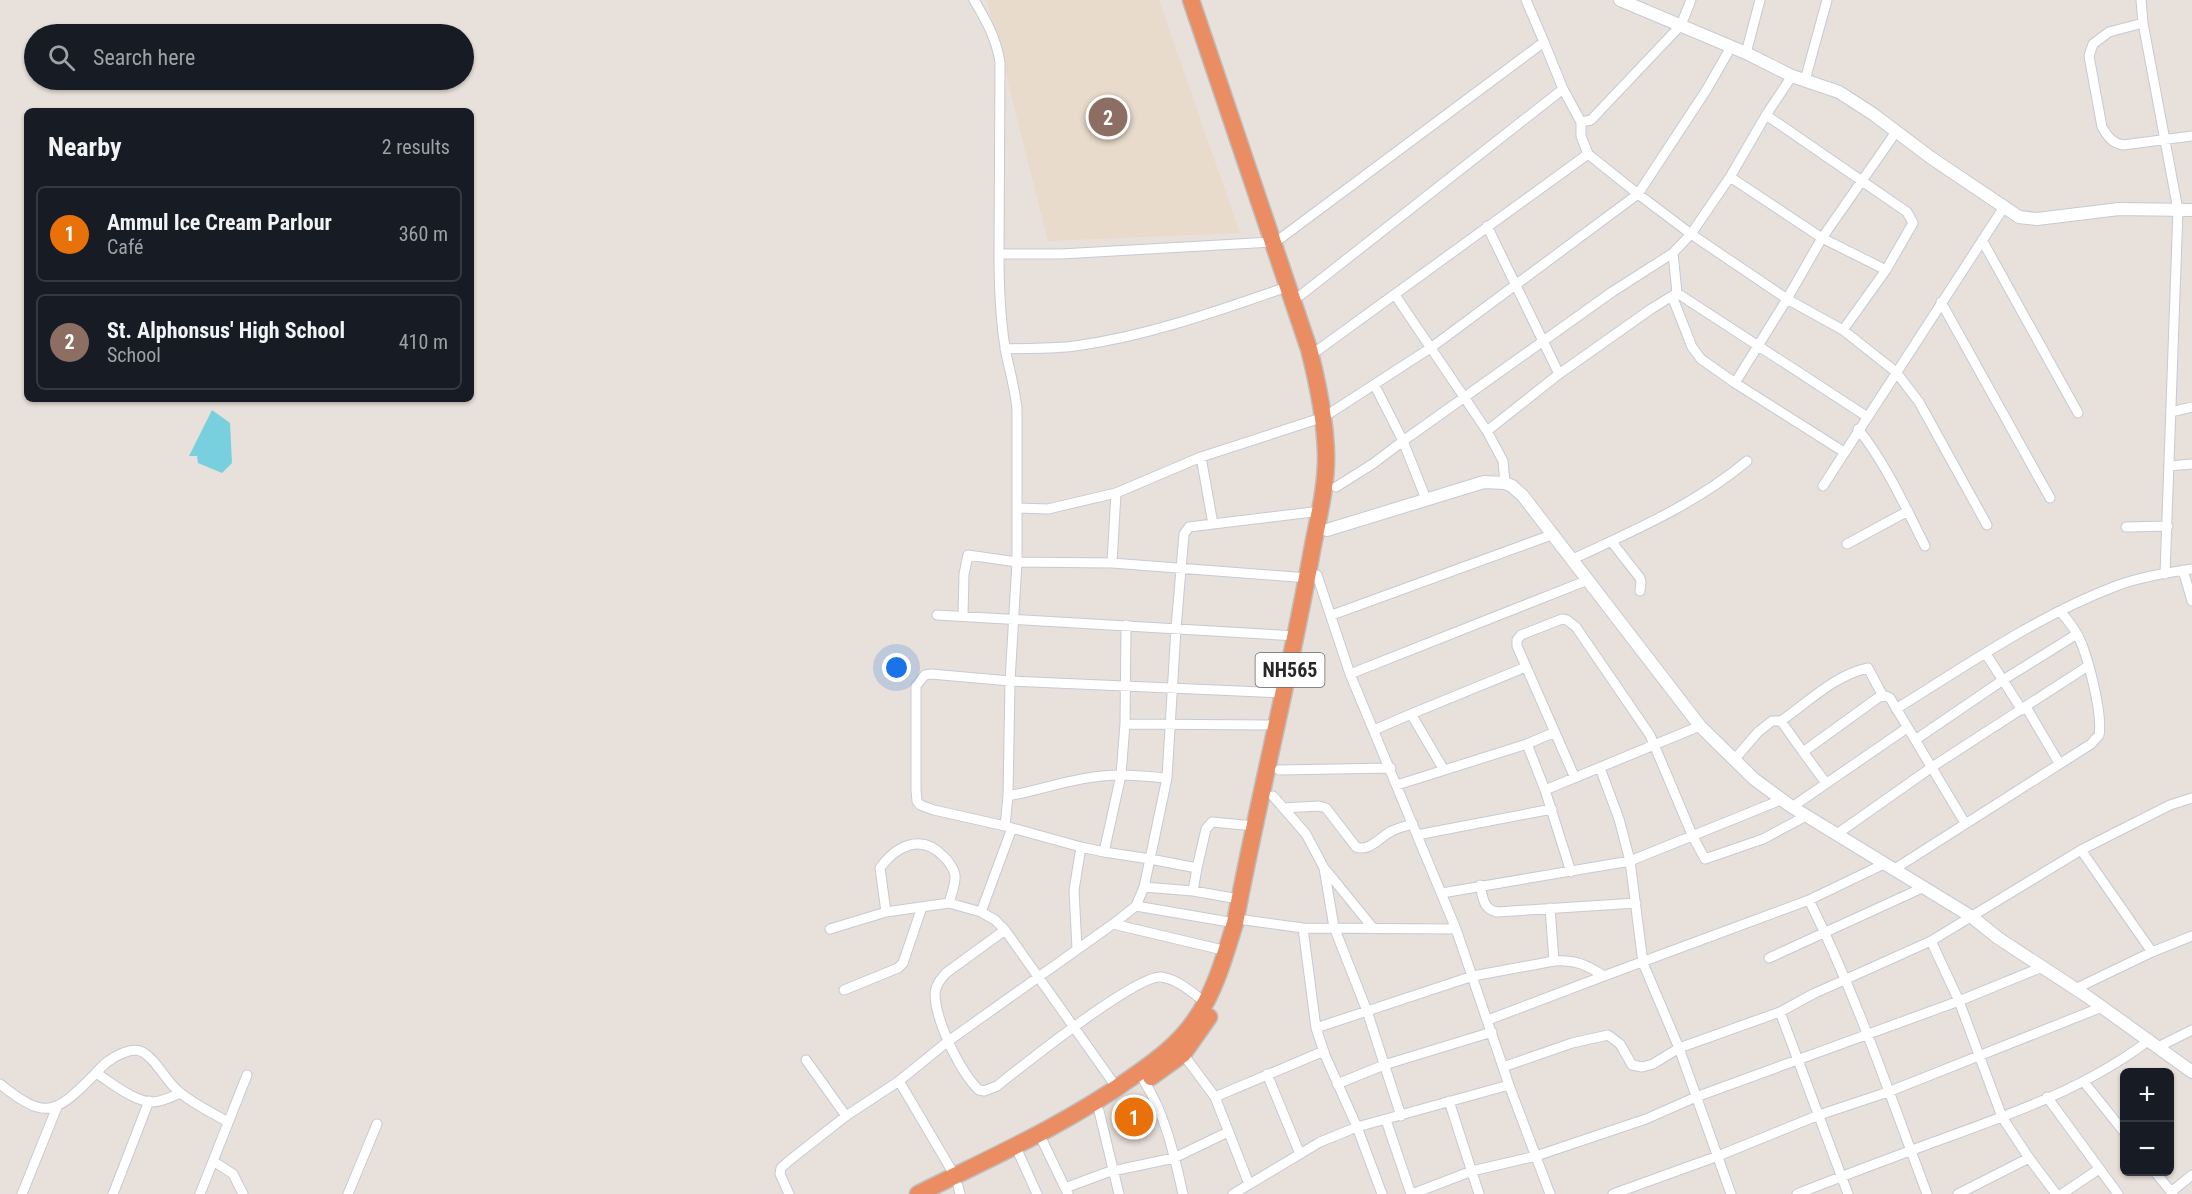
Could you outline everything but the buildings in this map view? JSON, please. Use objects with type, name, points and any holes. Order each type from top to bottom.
[{"type":"highway","name":"NH565","points":[[1191,0],[1277,240]]},
{"type":"highway","name":"NH565","points":[[918,1194],[958,1185],[1117,1088],[1174,1044],[1195,1020],[1205,1002],[1240,922],[1278,802],[1279,770],[1313,576],[1321,511],[1329,414],[1328,384],[1318,350],[1294,291],[1277,240],[1202,0]]},
{"type":"highway","name":"NH565","points":[[942,1194],[1099,1111],[1184,1054],[1214,1008],[1234,954],[1240,922],[1239,899],[1297,636],[1327,530],[1336,487],[1336,447],[1329,414],[1319,387],[1294,291]]},
{"type":"street","points":[[974,0],[990,26],[1000,62],[999,299],[1005,349],[1015,387],[1018,508],[1010,681],[1009,827],[981,912]]},
{"type":"street","points":[[1526,0],[1563,89],[1581,122],[1581,136],[1588,154],[1691,234],[1787,299],[1843,330],[1896,372],[1919,402],[1987,525]]},
{"type":"street","points":[[1620,0],[1746,53],[1792,76],[1839,92],[1929,157],[2019,217],[2037,219],[2119,209],[2192,210]]},
{"type":"street","points":[[1581,122],[1591,120],[1681,25],[1691,0]]},
{"type":"street","points":[[1746,53],[1760,0]]},
{"type":"street","points":[[1805,80],[1827,0]]},
{"type":"street","points":[[2141,0],[2143,23],[2178,210],[2165,574]]},
{"type":"street","points":[[2143,23],[2109,32],[2092,44],[2089,56],[2102,127],[2115,144],[2123,145],[2192,136]]},
{"type":"street","points":[[999,254],[1061,254],[1277,240],[1544,42]]},
{"type":"street","points":[[1018,508],[1048,509],[1116,493],[1201,457],[1329,414],[1375,386],[1432,347],[1638,194],[1707,89],[1731,47]]},
{"type":"street","points":[[1336,487],[1374,463],[1612,292],[1673,253],[1691,234],[1730,177],[1792,76]]},
{"type":"street","points":[[1005,349],[1062,347],[1106,341],[1294,291],[1563,89]]},
{"type":"street","points":[[1766,115],[1907,212],[1913,223],[1886,270],[1843,330]]},
{"type":"street","points":[[1735,383],[1822,238],[1896,132]]},
{"type":"street","points":[[1318,350],[1588,154]]},
{"type":"street","points":[[1730,177],[1822,238],[1886,270]]},
{"type":"street","points":[[1823,486],[1866,416],[2004,207]]},
{"type":"street","points":[[1487,226],[1559,374]]},
{"type":"street","points":[[1983,240],[2078,413]]},
{"type":"street","points":[[1673,253],[1674,295],[1692,347],[1708,365],[1844,452]]},
{"type":"street","points":[[1395,295],[1487,431],[1503,461],[1505,483]]},
{"type":"street","points":[[1674,295],[1866,416]]},
{"type":"street","points":[[1487,431],[1559,374],[1674,295]]},
{"type":"street","points":[[1941,302],[2050,498]]},
{"type":"street","points":[[1375,386],[1403,441],[1426,499]]},
{"type":"street","points":[[2171,412],[2192,407]]},
{"type":"street","points":[[1858,429],[1908,511],[1925,546]]},
{"type":"street","points":[[1201,457],[1213,524]]},
{"type":"street","points":[[1573,559],[1667,514],[1725,480],[1747,461]]},
{"type":"street","points":[[2169,466],[2192,464]]},
{"type":"street","points":[[1327,530],[1484,482],[1505,483],[1512,486],[1523,495],[1554,534],[1700,726],[1754,779],[1806,816],[1972,917],[1998,938],[2102,1007],[2192,1072]]},
{"type":"street","points":[[1112,563],[1116,493]]},
{"type":"street","points":[[789,1194],[780,1174],[781,1168],[846,1116],[899,1081],[947,1042],[1136,906],[1144,887],[1167,778],[1176,628],[1186,529],[1321,511]]},
{"type":"street","points":[[1847,544],[1908,511]]},
{"type":"street","points":[[2126,527],[2168,526]]},
{"type":"street","points":[[1332,615],[1554,534]]},
{"type":"street","points":[[1611,541],[1640,578],[1640,591]]},
{"type":"street","points":[[963,616],[964,574],[968,555],[1017,562],[1112,563],[1313,576],[1332,615],[1350,674],[1456,929],[1509,1085],[1550,1194]]},
{"type":"street","points":[[1896,710],[2060,611],[2117,585],[2188,569],[2192,601]]},
{"type":"street","points":[[1350,674],[1588,580]]},
{"type":"street","points":[[1488,1020],[1809,900],[1889,867],[1965,823],[2091,744],[2099,735],[2100,717],[2088,666],[2077,634],[2060,611]]},
{"type":"street","points":[[937,615],[1297,636]]},
{"type":"street","points":[[1575,778],[1517,646],[1519,636],[1562,619],[1576,627],[1656,746],[1703,857],[1708,860],[1763,839],[1806,816]]},
{"type":"street","points":[[1104,852],[1121,775],[1125,724],[1126,625]]},
{"type":"street","points":[[1915,740],[2003,680],[2077,634]]},
{"type":"street","points":[[1986,654],[2059,763]]},
{"type":"street","points":[[1837,834],[1932,767],[2088,666]]},
{"type":"street","points":[[1374,730],[1526,667]]},
{"type":"street","points":[[1734,760],[1766,723],[1781,722],[1835,682],[1868,668],[1883,696],[1890,698],[1965,823]]},
{"type":"street","points":[[1197,868],[1081,848],[920,805],[917,801],[916,686],[920,679],[932,674],[1010,681],[1285,693]]},
{"type":"street","points":[[1803,752],[1818,739],[1883,696]]},
{"type":"street","points":[[1411,714],[1444,770]]},
{"type":"street","points":[[1781,722],[1826,783]]},
{"type":"street","points":[[1125,724],[1278,725]]},
{"type":"street","points":[[1545,790],[1700,726]]},
{"type":"street","points":[[1792,807],[1907,728]]},
{"type":"street","points":[[1397,785],[1527,744],[1555,732]]},
{"type":"street","points":[[1527,744],[1552,809],[1571,872]]},
{"type":"street","points":[[1279,770],[1391,768]]},
{"type":"street","points":[[1600,768],[1622,829],[1630,861],[1642,963],[1679,1048],[1731,1194]]},
{"type":"street","points":[[1008,796],[1084,778],[1121,775],[1167,778]]},
{"type":"street","points":[[1503,1067],[1572,1042],[1608,1035],[1620,1044],[1632,1065],[1637,1067],[1653,1064],[1679,1048],[1780,1012],[1931,941],[2081,850],[2169,805],[2192,798]]},
{"type":"street","points":[[1442,893],[1630,861],[1781,800]]},
{"type":"street","points":[[1278,802],[1326,808],[1356,847],[1361,849],[1396,830],[1413,824]]},
{"type":"street","points":[[1278,802],[1306,834],[1324,868],[1373,928]]},
{"type":"street","points":[[1417,835],[1552,809]]},
{"type":"street","points":[[1193,891],[1206,829],[1212,822],[1255,826]]},
{"type":"street","points":[[886,912],[880,868],[895,854],[914,843],[923,843],[937,849],[950,865],[955,875],[949,903]]},
{"type":"street","points":[[1077,949],[1074,890],[1081,848]]},
{"type":"street","points":[[2081,850],[2152,952]]},
{"type":"street","points":[[1324,868],[1334,927],[1367,1011],[1401,1116]]},
{"type":"street","points":[[1480,885],[1485,905],[1491,911],[1636,903]]},
{"type":"street","points":[[1144,887],[1193,891],[1239,899]]},
{"type":"street","points":[[1769,958],[1922,888]]},
{"type":"street","points":[[1809,900],[1869,1034],[1888,1092],[1927,1194]]},
{"type":"street","points":[[830,929],[886,912],[949,903],[981,912],[995,920],[1005,930],[1117,1088]]},
{"type":"street","points":[[1136,906],[1240,922],[1303,928],[1456,929]]},
{"type":"street","points":[[844,990],[898,968],[903,963],[922,907]]},
{"type":"street","points":[[1550,908],[1554,962]]},
{"type":"street","points":[[1113,924],[1227,951]]},
{"type":"street","points":[[1303,928],[1316,1028],[1323,1051],[1357,1127],[1382,1194]]},
{"type":"street","points":[[1005,930],[946,973],[938,981],[935,993],[947,1042],[979,1090],[984,1091],[997,1086],[1074,1027],[1141,983],[1154,977],[1173,980],[1205,1002]]},
{"type":"street","points":[[2075,989],[2152,952],[2192,936]]},
{"type":"street","points":[[1931,941],[1959,1001],[2002,1118],[2056,1194]]},
{"type":"street","points":[[1316,1028],[1473,976],[1554,962],[1578,962],[1604,976]]},
{"type":"street","points":[[1386,1120],[1411,1194],[1472,1171],[1536,1156],[1647,1119],[1696,1097],[1959,1001],[2042,967]]},
{"type":"street","points":[[1612,1194],[1718,1156],[1818,1115],[1888,1092],[2102,1007]]},
{"type":"street","points":[[1780,1012],[1848,1194]]},
{"type":"street","points":[[1797,1194],[2002,1118],[2084,1082],[2153,1044],[2192,1030]]},
{"type":"street","points":[[1337,1084],[1384,1065],[1492,1032]]},
{"type":"street","points":[[0,1084],[32,1106],[44,1109],[57,1107],[68,1101],[111,1057],[130,1050],[140,1050],[180,1093],[228,1122]]},
{"type":"street","points":[[1215,1097],[1323,1051]]},
{"type":"street","points":[[1184,1054],[1215,1097],[1249,1184]]},
{"type":"street","points":[[806,1060],[846,1116]]},
{"type":"street","points":[[96,1073],[130,1094],[149,1101],[162,1100],[180,1093]]},
{"type":"street","points":[[1267,1074],[1300,1154]]},
{"type":"street","points":[[200,1194],[247,1075]]},
{"type":"street","points":[[899,1081],[958,1185]]},
{"type":"street","points":[[1144,1081],[1159,1106],[1183,1194]]},
{"type":"street","points":[[2084,1082],[2120,1127]]},
{"type":"street","points":[[1233,1194],[1320,1142],[1357,1127],[1509,1085]]},
{"type":"street","points":[[2047,1098],[2118,1194]]},
{"type":"street","points":[[112,1194],[149,1101]]},
{"type":"street","points":[[1449,1101],[1479,1194]]},
{"type":"street","points":[[22,1194],[57,1107]]},
{"type":"street","points":[[1099,1111],[1119,1194]]},
{"type":"street","points":[[348,1194],[377,1124]]},
{"type":"street","points":[[1043,1142],[1066,1191],[1114,1171],[1174,1158],[1228,1132]]},
{"type":"street","points":[[1019,1154],[1037,1194]]},
{"type":"street","points":[[1958,1194],[2029,1158]]},
{"type":"street","points":[[213,1161],[233,1174],[243,1194]]},
{"type":"street","points":[[2062,1194],[2099,1168]]},
{"type":"street","points":[[2158,1176],[2172,1193],[2192,1175]]},
{"type":"shaded area","points":[[987,0],[1159,0],[1240,233],[1048,241]]},
{"type":"water","points":[[212,410],[230,423],[232,463],[222,473],[198,463],[197,456],[189,456]]},
{"type":"place","name":"St. Alphonsus' High School","points":[[1108,117]]},
{"type":"place","name":"Ammul Ice Cream Parlour","points":[[1134,1117]]}]
